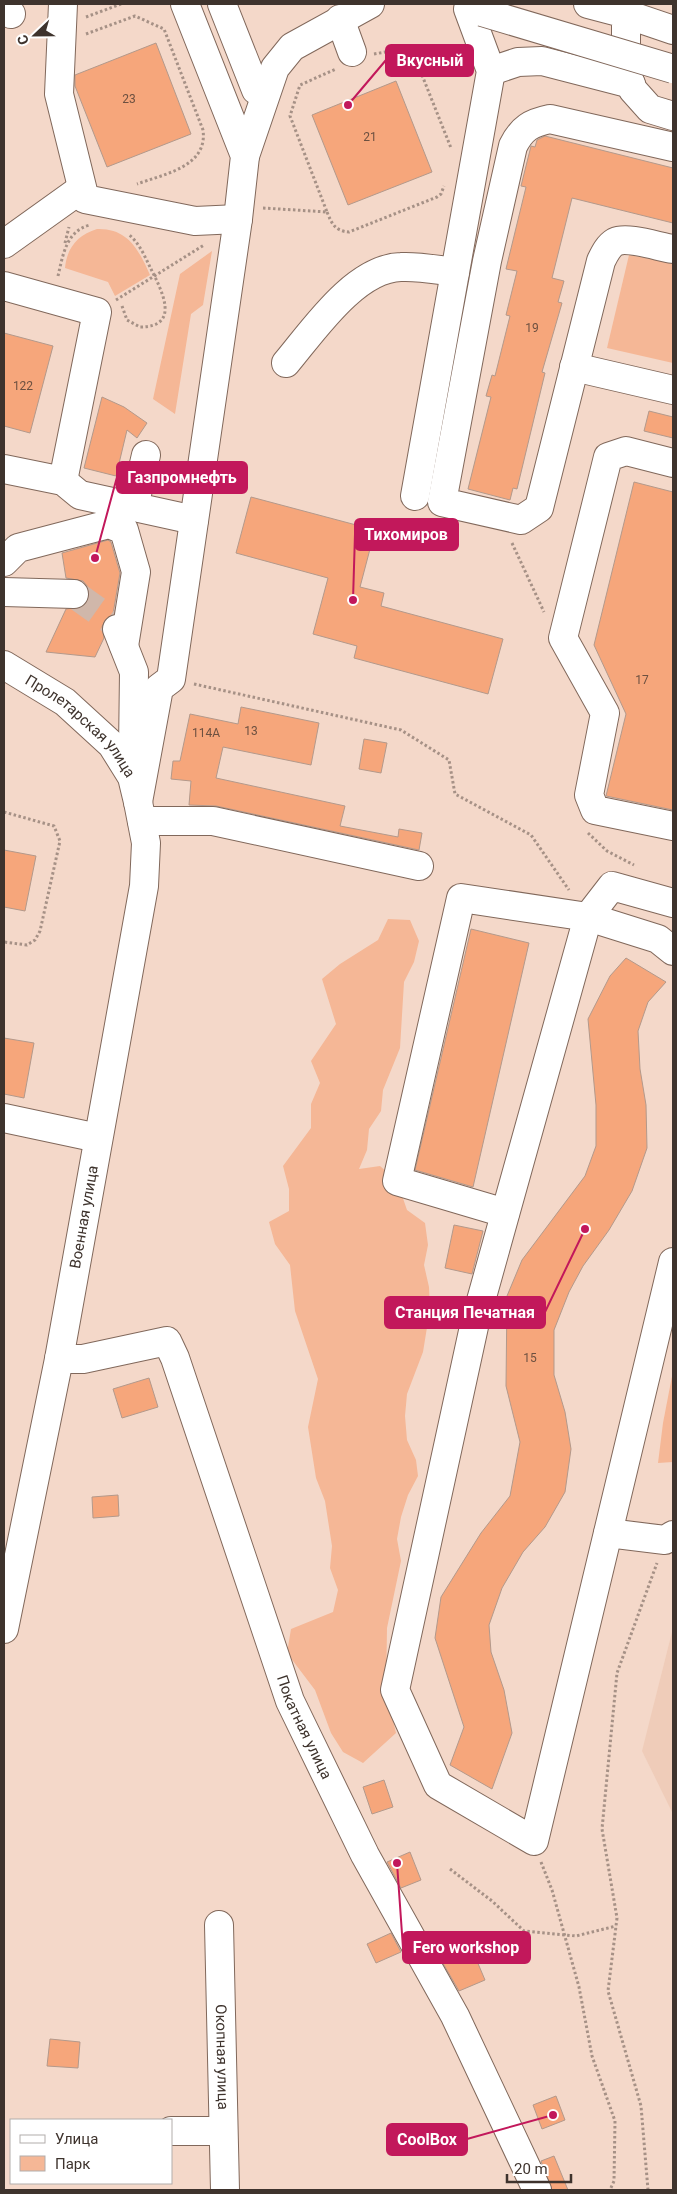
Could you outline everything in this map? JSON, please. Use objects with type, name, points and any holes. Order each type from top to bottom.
[{"type":"street","points":[[185,4],[245,156]]},
{"type":"street","points":[[222,4],[256,90]]},
{"type":"street","points":[[137,800],[159,688],[171,679],[239,213],[245,156],[274,68],[292,47],[370,4]]},
{"type":"street","points":[[588,4],[626,14],[673,30]]},
{"type":"street","points":[[466,8],[673,69]]},
{"type":"street","points":[[415,496],[491,71],[466,8]]},
{"type":"street","points":[[626,14],[626,71],[631,84],[650,110],[673,116]]},
{"type":"street","points":[[340,19],[355,58]]},
{"type":"street","points":[[62,24],[59,94],[85,200],[195,221],[239,213]]},
{"type":"street","points":[[491,71],[518,62],[542,61],[631,84]]},
{"type":"street","points":[[673,147],[550,119],[530,124],[520,134],[513,146],[487,261],[442,502],[520,520],[539,508],[601,261],[614,242],[624,240],[673,249]]},
{"type":"street","points":[[4,244],[81,189]]},
{"type":"street","points":[[286,363],[338,302],[372,275],[400,267],[455,272]]},
{"type":"street","points":[[4,286],[53,299],[107,305],[64,481]]},
{"type":"street","points":[[574,367],[673,390]]},
{"type":"street","points":[[673,463],[626,451],[608,458],[563,638],[605,714],[589,795],[595,810],[673,826]]},
{"type":"street","points":[[134,507],[146,455]]},
{"type":"street","points":[[4,470],[64,481],[80,495],[194,520]]},
{"type":"street","points":[[4,562],[18,548],[109,524],[124,530],[136,572],[124,646]]},
{"type":"street","points":[[4,592],[74,594]]},
{"type":"street","points":[[112,621],[134,672],[137,800]]},
{"type":"street","name":"Пролетарская улица","points":[[4,665],[65,702],[112,745],[137,800]]},
{"type":"street","points":[[137,800],[213,821],[419,866]]},
{"type":"street","name":"Военная улица","points":[[4,1629],[59,1359],[144,886],[146,843],[137,800]]},
{"type":"street","points":[[673,904],[612,886],[588,917],[475,1322],[395,1690],[438,1786],[534,1842],[673,1262]]},
{"type":"street","points":[[505,1214],[397,1181],[461,898],[588,917],[658,939],[673,951]]},
{"type":"street","points":[[4,1118],[98,1138]]},
{"type":"street","name":"Покатная улица","points":[[59,1359],[83,1359],[167,1341],[175,1358],[290,1700],[366,1855],[455,2016],[537,2190]]},
{"type":"street","points":[[608,1533],[669,1537]]},
{"type":"street","name":"Окопная улица","points":[[218,1925],[225,2190]]},
{"type":"street","points":[[172,2130],[223,2131]]},
{"type":"path","points":[[62,24],[121,4]]},
{"type":"path","points":[[62,24],[135,16],[161,27],[167,33],[203,130],[203,143],[190,164],[130,187]]},
{"type":"path","points":[[445,180],[441,194],[437,197],[349,232],[339,231],[332,225],[290,116],[300,85],[355,58],[391,51],[416,60],[452,150]]},
{"type":"path","points":[[123,230],[132,236],[142,252],[155,276],[166,302],[166,309],[160,321],[154,325],[140,327],[133,325],[107,305],[155,276],[212,241],[239,213],[327,212]]},
{"type":"path","points":[[53,299],[65,246],[74,234],[93,224]]},
{"type":"path","points":[[505,541],[514,544],[546,615]]},
{"type":"path","points":[[171,679],[401,730],[449,760],[455,794],[531,836],[588,917]]},
{"type":"path","points":[[4,812],[54,826],[60,841],[40,931],[35,940],[27,945],[4,942]]},
{"type":"path","points":[[587,833],[606,851],[642,869]]},
{"type":"path","points":[[648,2190],[641,2106],[608,1991],[617,1918],[602,1829],[617,1673],[669,1537]]},
{"type":"path","points":[[534,1842],[552,1890],[579,1987],[592,2056],[616,2121],[614,2181],[610,2190]]},
{"type":"path","points":[[450,1869],[492,1901],[524,1931],[576,1936],[616,1926]]},
{"type":"shaded area","points":[[673,1628],[673,1814],[642,1751]]},
{"type":"green space","points":[[97,229],[117,232],[131,242],[137,249],[150,275],[115,296],[108,282],[65,268],[68,254],[79,238]]},
{"type":"green space","points":[[212,251],[203,305],[191,314],[175,414],[153,399],[180,274]]},
{"type":"green space","points":[[629,255],[673,263],[673,363],[607,348]]},
{"type":"green space","points":[[388,919],[410,920],[419,941],[414,962],[404,982],[400,1048],[383,1090],[381,1111],[369,1129],[367,1150],[359,1169],[380,1166],[397,1181],[407,1210],[425,1223],[428,1245],[424,1265],[429,1287],[430,1309],[423,1352],[407,1394],[405,1416],[407,1440],[416,1460],[418,1476],[408,1495],[401,1517],[397,1539],[401,1561],[387,1628],[386,1692],[396,1733],[363,1763],[343,1752],[331,1733],[315,1690],[287,1653],[291,1629],[333,1612],[338,1590],[330,1568],[332,1546],[325,1501],[316,1478],[308,1427],[318,1379],[295,1311],[290,1265],[275,1244],[269,1222],[289,1211],[289,1189],[283,1166],[311,1128],[311,1104],[320,1083],[311,1061],[336,1024],[322,979],[340,964],[378,940]]},
{"type":"green space","points":[[673,1371],[673,1462],[658,1463],[663,1423]]},
{"type":"building","points":[[156,43],[191,134],[107,167],[75,86],[75,75]]},
{"type":"building","points":[[396,81],[432,172],[348,205],[312,115]]},
{"type":"building","points":[[545,136],[673,168],[673,223],[572,198],[552,278],[564,281],[558,302],[562,303],[542,372],[545,373],[517,489],[513,488],[510,500],[468,489],[491,397],[486,396],[492,375],[495,376],[510,316],[506,315],[517,271],[506,269],[526,187],[521,186],[531,146],[535,147],[537,140]]},
{"type":"building","points":[[4,333],[53,346],[30,433],[4,426]]},
{"type":"building","points":[[102,397],[124,407],[147,423],[137,438],[127,430],[116,476],[84,468]]},
{"type":"building","points":[[649,411],[673,417],[673,438],[644,431]]},
{"type":"building","points":[[634,482],[673,492],[673,810],[606,796],[626,714],[594,645]]},
{"type":"building","points":[[251,497],[375,530],[360,587],[384,593],[381,606],[503,639],[488,694],[354,658],[357,646],[313,634],[328,578],[236,553]]},
{"type":"building","points":[[108,540],[111,542],[120,573],[113,614],[105,620],[102,627],[104,638],[95,657],[46,652],[66,609],[82,607],[87,603],[90,595],[88,587],[83,581],[66,578],[62,553]]},
{"type":"building","points":[[241,707],[319,723],[311,765],[223,747],[216,778],[345,806],[340,826],[398,837],[399,829],[422,833],[419,850],[216,806],[189,805],[191,781],[171,779],[173,761],[180,761],[190,714],[238,724]]},
{"type":"building","points":[[364,739],[387,743],[381,773],[359,769]]},
{"type":"building","points":[[4,850],[36,856],[25,911],[4,907]]},
{"type":"building","points":[[471,929],[529,943],[473,1187],[415,1170]]},
{"type":"building","points":[[626,958],[666,982],[648,1002],[638,1031],[640,1069],[646,1105],[647,1148],[632,1191],[609,1230],[583,1266],[569,1292],[554,1330],[554,1375],[565,1412],[571,1449],[565,1492],[545,1527],[523,1552],[502,1588],[489,1625],[491,1652],[504,1690],[512,1733],[492,1789],[450,1765],[464,1727],[435,1638],[441,1597],[481,1533],[510,1496],[520,1442],[506,1386],[507,1296],[522,1260],[585,1176],[596,1146],[596,1105],[588,1019],[610,976]]},
{"type":"building","points":[[4,1038],[34,1043],[24,1098],[4,1094]]},
{"type":"building","points":[[454,1225],[483,1231],[472,1274],[445,1268]]},
{"type":"building","points":[[149,1378],[158,1407],[122,1418],[113,1389]]},
{"type":"building","points":[[118,1495],[119,1516],[93,1518],[92,1497]]},
{"type":"building","points":[[384,1780],[393,1807],[372,1814],[363,1787]]},
{"type":"building","points":[[410,1852],[421,1880],[401,1888],[387,1862]]},
{"type":"building","points":[[391,1933],[401,1952],[376,1963],[367,1944]]},
{"type":"building","points":[[471,1947],[485,1980],[459,1991],[441,1960]]},
{"type":"building","points":[[50,2039],[80,2042],[78,2068],[47,2066]]},
{"type":"building","points":[[556,2096],[565,2120],[542,2129],[533,2105]]},
{"type":"building","points":[[554,2156],[568,2190],[552,2190],[541,2161]]},
{"type":"tunnel","points":[[74,594],[112,621]]},
{"type":"place","name":"Вкусный","points":[[348,105]]},
{"type":"place","name":"Газпромнефть","points":[[95,558]]},
{"type":"place","name":"Тихомиров","points":[[353,600]]},
{"type":"place","name":"Станция Печатная","points":[[585,1229]]},
{"type":"place","name":"Fero workshop","points":[[397,1863]]},
{"type":"place","name":"CoolBox","points":[[553,2115]]}]
